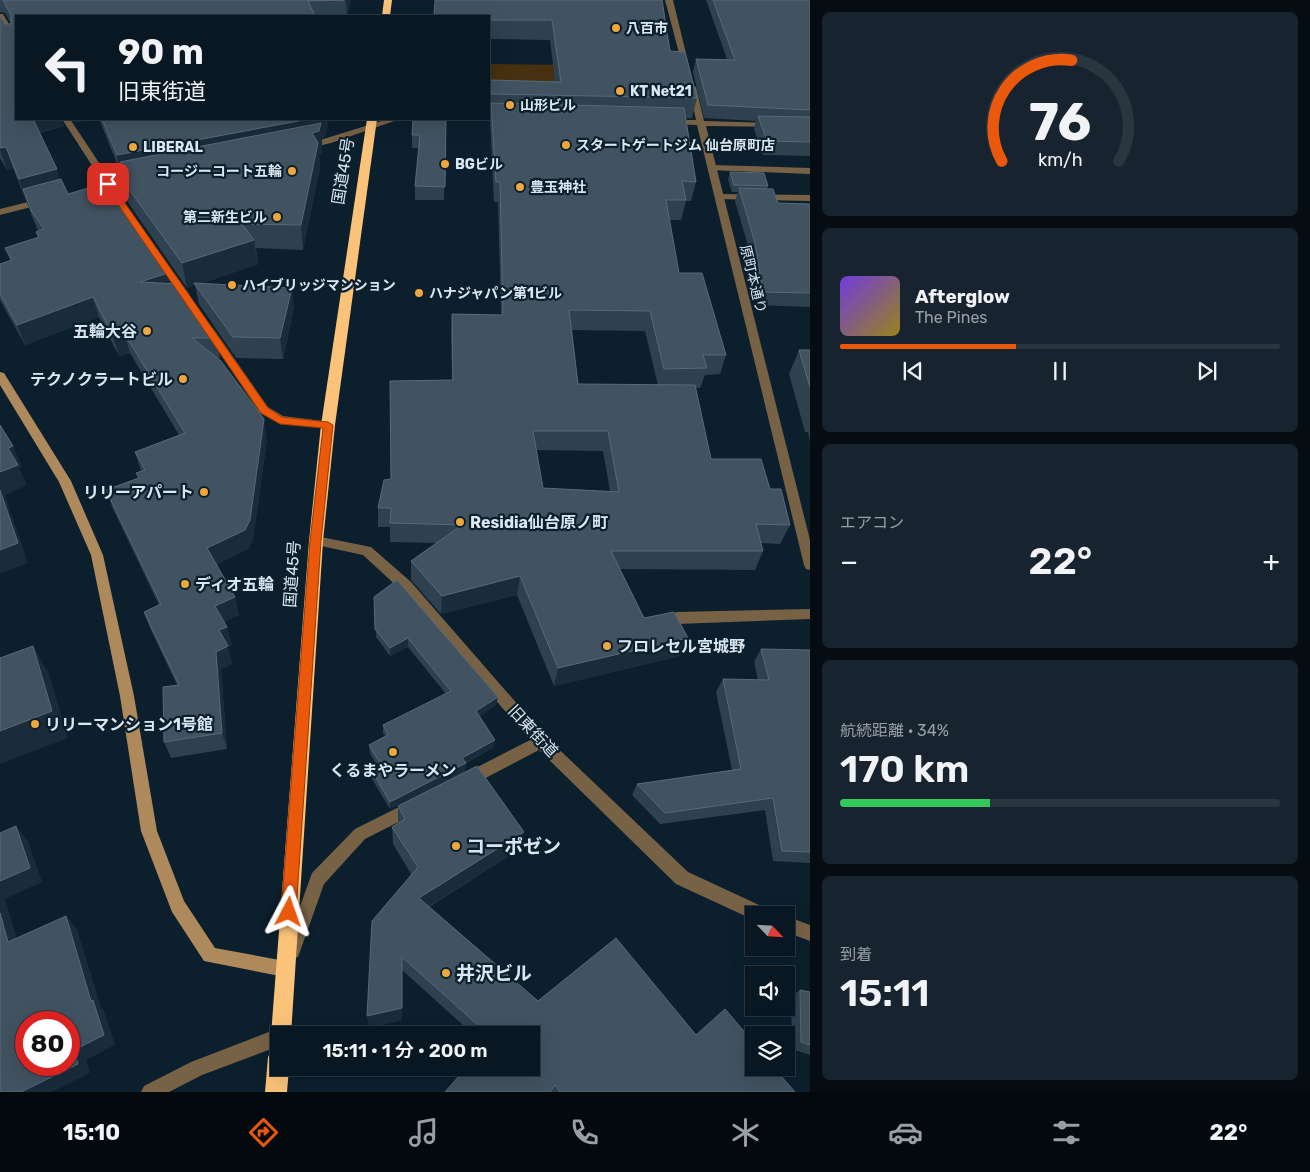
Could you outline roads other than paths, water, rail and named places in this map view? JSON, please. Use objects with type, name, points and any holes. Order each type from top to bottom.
[{"type":"highway","points":[[386,15],[388,0]]},
{"type":"highway","name":"国道45号","points":[[281,1026],[316,541],[328,425],[372,122]]},
{"type":"highway","points":[[276,1092],[277,1076]]},
{"type":"street","name":"原町本通り","points":[[669,0],[805,527],[810,565]]},
{"type":"street","points":[[0,16],[15,39]]},
{"type":"street","points":[[67,120],[125,208]]},
{"type":"street","points":[[299,147],[328,141],[372,122],[388,120]]},
{"type":"street","points":[[661,122],[781,125]]},
{"type":"street","points":[[712,168],[810,171]]},
{"type":"street","points":[[719,197],[810,198]]},
{"type":"street","points":[[0,212],[54,198]]},
{"type":"street","points":[[158,257],[192,305]]},
{"type":"street","points":[[203,322],[264,410],[280,420],[328,425]]},
{"type":"street","points":[[0,376],[66,481],[97,555],[127,696],[149,831],[178,906],[210,955],[284,969],[318,879],[360,834],[429,799]]},
{"type":"street","name":"旧東街道","points":[[316,541],[367,551],[406,586],[541,742],[682,878],[745,907]]},
{"type":"street","points":[[677,618],[810,614]]},
{"type":"street","points":[[455,786],[541,742]]},
{"type":"street","points":[[795,927],[810,933]]},
{"type":"street","points":[[150,1092],[197,1068],[270,1040]]},
{"type":"place","name":"八百市","points":[[616,28]]},
{"type":"place","name":"KT Net21","points":[[620,91]]},
{"type":"place","name":"山形ビル","points":[[510,105]]},
{"type":"place","name":"スタートゲートジム 仙台原町店","points":[[566,145]]},
{"type":"place","name":"LIBERAL","points":[[133,147]]},
{"type":"place","name":"BGビル","points":[[445,164]]},
{"type":"place","name":"コージーコート五輪","points":[[292,171]]},
{"type":"place","name":"豊玉神社","points":[[520,187]]},
{"type":"place","name":"第二新生ビル","points":[[277,217]]},
{"type":"place","name":"ハイブリッジマンション","points":[[232,285]]},
{"type":"place","name":"ハナジャパン第1ビル","points":[[419,293]]},
{"type":"place","name":"五輪大谷","points":[[147,331]]},
{"type":"place","name":"テクノクラートビル","points":[[183,379]]},
{"type":"place","name":"リリーアパート","points":[[204,492]]},
{"type":"place","name":"Residia仙台原ノ町","points":[[460,522]]},
{"type":"place","name":"ディオ五輪","points":[[185,584]]},
{"type":"place","name":"フロレセル宮城野","points":[[607,646]]},
{"type":"place","name":"リリーマンション1号館","points":[[35,724]]},
{"type":"place","name":"くるまやラーメン","points":[[393,752]]},
{"type":"place","name":"コーポゼン","points":[[456,846]]},
{"type":"place","name":"井沢ビル","points":[[446,973]]}]
